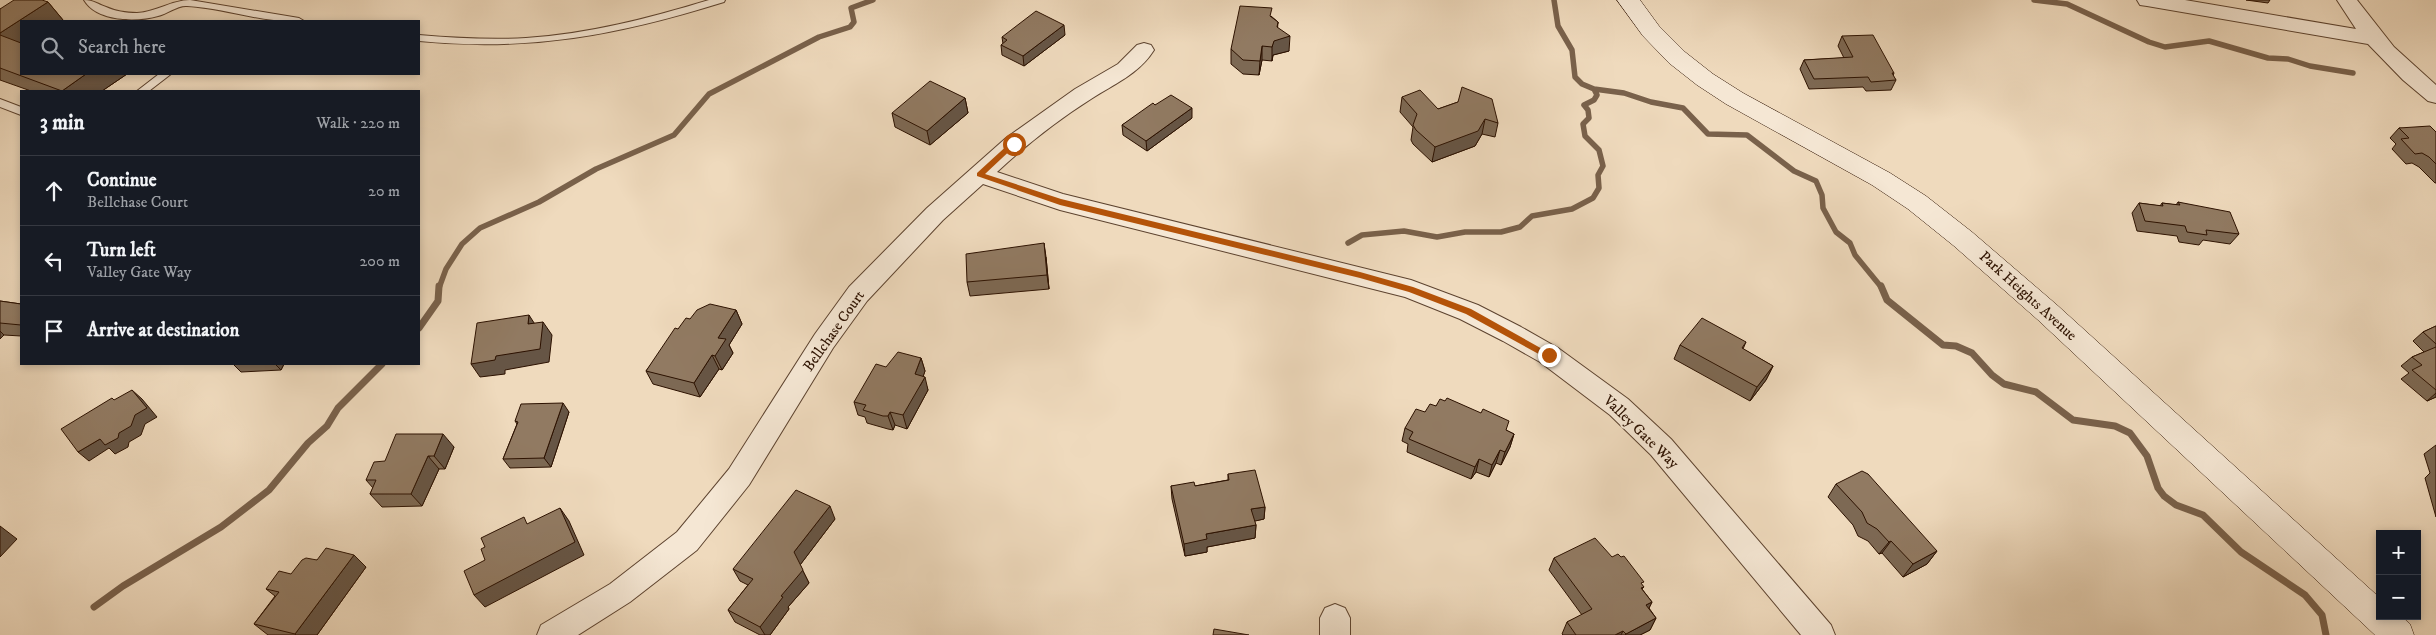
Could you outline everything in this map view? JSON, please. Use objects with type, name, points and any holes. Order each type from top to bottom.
[{"type":"main road","name":"Park Heights Avenue","points":[[1628,0],[1655,36],[1685,65],[1722,93],[1863,168],[1906,195],[1965,241],[2047,312],[2398,635]]},
{"type":"street","points":[[2147,0],[2372,38]]},
{"type":"street","points":[[2346,0],[2372,38],[2402,68],[2436,96]]},
{"type":"street","name":"Bellchase Court","points":[[552,635],[620,593],[687,541],[739,478],[824,341],[858,294],[922,227],[980,174],[1044,120],[1082,94],[1126,68],[1144,50]]},
{"type":"street","name":"Valley Gate Way","points":[[980,174],[1060,202],[1396,285],[1469,312],[1512,334],[1549,355],[1584,380],[1619,407],[1654,440],[1820,635]]},
{"type":"lane","points":[[89,0],[100,9],[133,18],[166,11],[182,1],[293,20]]},
{"type":"lane","points":[[420,38],[477,42],[528,41],[637,23],[720,0]]},
{"type":"lane","points":[[238,20],[248,13]]},
{"type":"lane","points":[[143,90],[165,75]]},
{"type":"lane","points":[[0,103],[20,111]]},
{"type":"building","points":[[14,0],[42,0],[48,2],[0,33],[0,9]]},
{"type":"building","points":[[1240,6],[1272,8],[1270,16],[1278,22],[1277,27],[1290,36],[1274,41],[1272,47],[1262,46],[1260,61],[1243,60],[1231,49]]},
{"type":"building","points":[[1036,11],[1064,25],[1023,56],[1001,45],[1007,40],[1002,37]]},
{"type":"building","points":[[0,35],[20,43],[20,75],[85,75],[63,90],[59,90],[0,68]]},
{"type":"building","points":[[1873,35],[1896,80],[1871,82],[1868,77],[1814,79],[1804,60],[1853,57],[1842,36]]},
{"type":"building","points":[[930,81],[965,98],[927,131],[892,113]]},
{"type":"building","points":[[1462,87],[1492,99],[1498,123],[1485,119],[1478,131],[1435,147],[1416,130],[1413,125],[1417,114],[1402,97],[1420,90],[1438,109],[1458,102]]},
{"type":"building","points":[[1171,95],[1192,108],[1146,141],[1122,125],[1153,103],[1155,105]]},
{"type":"building","points":[[2430,126],[2436,132],[2436,164],[2422,153],[2415,154],[2401,139],[2409,138],[2399,128]]},
{"type":"building","points":[[2178,202],[2230,212],[2239,234],[2206,230],[2207,235],[2187,232],[2185,226],[2145,221],[2139,203],[2163,206],[2162,203],[2180,205]]},
{"type":"building","points":[[1044,243],[1047,275],[967,282],[966,254]]},
{"type":"building","points":[[0,301],[20,304],[20,325],[0,323]]},
{"type":"building","points":[[710,304],[736,310],[718,338],[726,339],[715,356],[712,355],[694,383],[646,371],[675,328],[678,329],[686,318],[690,319],[697,310]]},
{"type":"building","points":[[529,315],[528,324],[543,322],[540,349],[496,356],[495,360],[471,364],[477,323]]},
{"type":"building","points":[[1702,318],[1746,342],[1742,348],[1773,366],[1757,387],[1680,345]]},
{"type":"building","points":[[2436,326],[2436,344],[2423,332]]},
{"type":"building","points":[[2436,347],[2436,390],[2412,370],[2422,365],[2412,357]]},
{"type":"building","points":[[898,352],[921,358],[915,374],[925,377],[903,415],[890,412],[888,416],[883,416],[863,410],[866,405],[854,402],[876,364],[886,367]]},
{"type":"building","points":[[132,390],[147,408],[135,415],[131,426],[119,433],[118,438],[105,445],[100,439],[78,452],[61,429],[112,398],[114,400]]},
{"type":"building","points":[[1447,398],[1481,413],[1483,409],[1509,421],[1506,430],[1514,434],[1505,452],[1500,450],[1492,465],[1479,459],[1475,467],[1409,439],[1413,432],[1405,428],[1416,409],[1425,412],[1430,404],[1436,406],[1440,399],[1445,401]]},
{"type":"building","points":[[563,403],[544,458],[503,459],[518,422],[515,421],[521,404]]},
{"type":"building","points":[[396,434],[443,434],[434,456],[428,456],[411,494],[370,494],[376,480],[366,480],[374,462],[385,461]]},
{"type":"building","points":[[1255,470],[1265,507],[1251,509],[1256,525],[1206,534],[1207,539],[1184,544],[1171,486],[1194,482],[1195,486],[1229,480],[1228,474]]},
{"type":"building","points":[[1862,471],[1868,474],[1937,551],[1913,564],[1891,541],[1889,542],[1877,529],[1867,523],[1862,512],[1836,484]]},
{"type":"building","points":[[796,490],[830,506],[794,552],[803,570],[781,596],[783,597],[760,627],[728,610],[753,579],[733,569]]},
{"type":"building","points":[[560,508],[575,542],[474,595],[464,571],[485,560],[481,549],[485,547],[481,538],[524,517],[527,524]]},
{"type":"building","points":[[1595,538],[1612,557],[1618,554],[1621,557],[1624,556],[1644,582],[1641,583],[1644,587],[1641,588],[1652,602],[1646,605],[1656,618],[1626,634],[1623,631],[1615,635],[1576,635],[1567,622],[1592,609],[1554,558]]},
{"type":"building","points":[[326,548],[354,555],[295,634],[254,624],[279,592],[266,589],[279,571],[291,574],[302,560],[306,558],[317,560]]},
{"type":"building","points":[[1214,629],[1249,635],[1213,635]]},
{"type":"waterway","points":[[439,288],[446,269],[462,244],[480,228],[539,202],[596,169],[674,135],[709,94],[819,37],[850,27],[854,22],[851,8],[873,0]]},
{"type":"waterway","points":[[1554,0],[1558,26],[1572,50],[1575,77],[1582,84],[1594,89]]},
{"type":"waterway","points":[[2034,0],[2067,4],[2149,42],[2165,47],[2209,41],[2268,58],[2288,59],[2310,66],[2353,73]]},
{"type":"waterway","points":[[1348,243],[1362,235],[1404,231],[1437,237],[1465,232],[1501,232],[1520,227],[1532,216],[1572,209],[1593,198],[1599,188],[1598,175],[1603,166],[1599,150],[1585,136],[1583,124],[1589,118],[1588,110],[1584,105],[1594,100],[1597,95],[1594,89]]},
{"type":"waterway","points":[[1594,89],[1624,93],[1651,102],[1683,108],[1708,134],[1747,135],[1794,171],[1816,181],[1822,195],[1823,208],[1836,232],[1850,243],[1855,255],[1882,288]]},
{"type":"waterway","points":[[420,327],[438,301],[439,286]]},
{"type":"waterway","points":[[1882,288],[1887,300],[1943,345],[1956,346],[1972,353],[1992,375],[2004,384],[2036,392],[2073,420],[2115,426],[2130,433],[2147,456],[2158,488],[2164,496],[2176,505],[2203,515],[2241,552],[2305,595],[2322,615],[2326,635]]},
{"type":"waterway","points":[[94,607],[123,586],[221,527],[269,490],[308,443],[327,426],[338,408],[381,365]]},
{"type":"route","points":[[1014,144],[980,174],[1060,202],[1411,289],[1469,312],[1549,355]]}]
